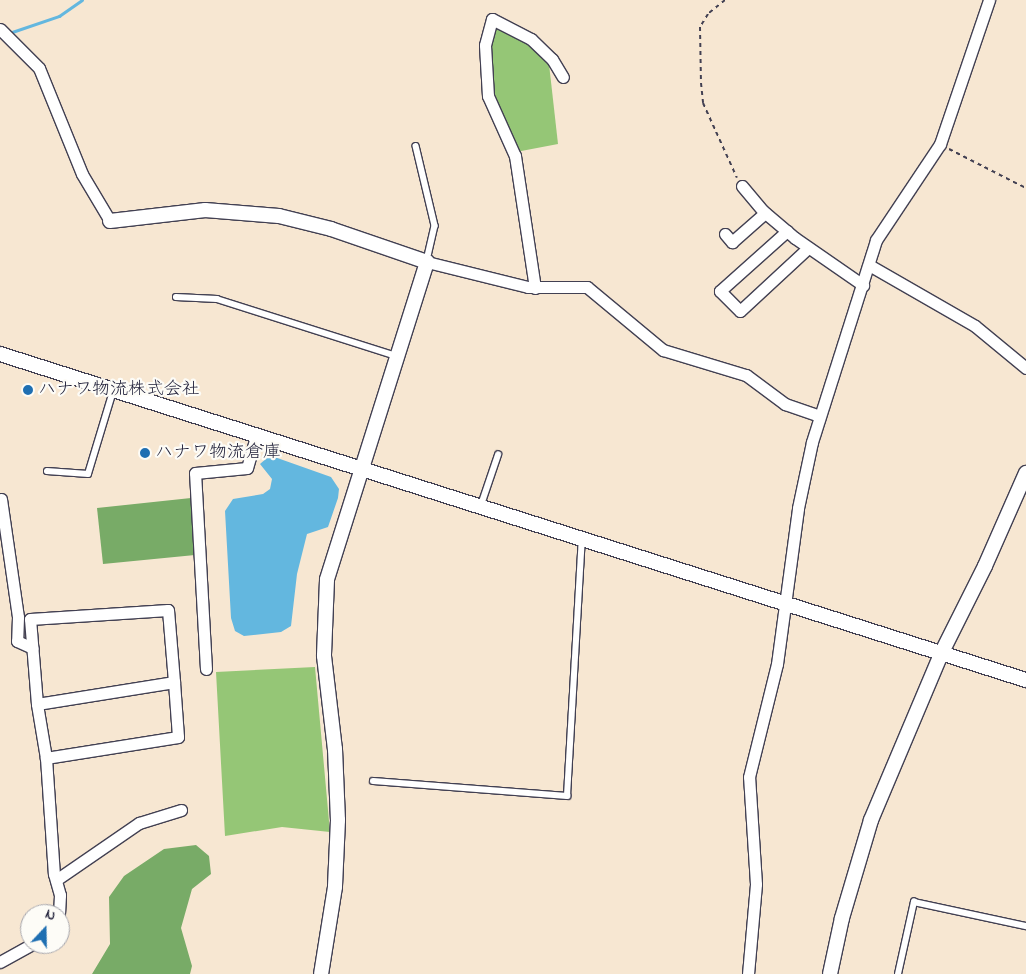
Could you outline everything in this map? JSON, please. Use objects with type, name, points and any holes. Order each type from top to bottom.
[{"type":"street","points":[[748,974],[756,884],[749,777],[775,672],[798,508],[819,416],[876,240],[892,211],[940,144],[989,0]]},
{"type":"street","points":[[535,288],[515,156],[488,96],[485,45],[492,19],[531,39],[552,60],[563,77]]},
{"type":"street","points":[[0,29],[39,68],[82,174],[110,221],[205,210],[279,216],[330,229],[427,262],[485,278],[535,288],[578,284],[587,287],[662,350],[746,375],[785,404],[819,416]]},
{"type":"street","points":[[742,186],[765,213],[787,232],[863,285]]},
{"type":"street","points":[[725,234],[732,242],[765,213]]},
{"type":"street","points":[[787,232],[720,291],[740,311],[808,248]]},
{"type":"street","points":[[321,974],[335,886],[338,820],[335,749],[324,656],[324,610],[327,580],[427,262]]},
{"type":"street","points":[[869,265],[975,326],[1026,368]]},
{"type":"street","points":[[0,354],[582,537],[1026,680]]},
{"type":"street","points":[[206,669],[195,473],[247,468],[257,434]]},
{"type":"street","points":[[830,974],[842,918],[871,820],[942,652],[986,566],[1026,473]]},
{"type":"street","points":[[1,499],[18,617],[17,641],[33,648]]},
{"type":"street","points":[[46,758],[178,737],[168,610],[30,619],[37,704],[46,758],[58,904]]},
{"type":"street","points":[[37,704],[174,682]]},
{"type":"street","points":[[56,880],[139,823],[181,810]]},
{"type":"street","points":[[0,962],[20,951]]},
{"type":"lane","points":[[416,146],[435,226],[427,262]]},
{"type":"lane","points":[[176,297],[217,299],[397,356]]},
{"type":"lane","points":[[47,471],[88,474],[114,389]]},
{"type":"lane","points":[[481,505],[498,455]]},
{"type":"lane","points":[[373,782],[567,796],[582,537]]},
{"type":"lane","points":[[898,974],[914,902],[1026,926]]},
{"type":"path","points":[[725,0],[708,14],[700,27],[701,82],[703,103],[720,146],[742,186]]},
{"type":"path","points":[[940,144],[1026,188]]},
{"type":"green space","points":[[497,26],[530,42],[549,64],[558,144],[516,152],[494,92],[490,67],[489,48]]},
{"type":"green space","points":[[191,498],[195,555],[103,564],[97,508]]},
{"type":"green space","points":[[315,667],[330,832],[282,827],[225,836],[216,672]]},
{"type":"green space","points":[[196,845],[209,856],[211,874],[192,889],[181,928],[192,966],[190,974],[92,974],[110,944],[109,897],[124,876],[164,849]]},
{"type":"water","points":[[266,454],[331,477],[339,489],[338,498],[328,527],[307,534],[297,574],[291,626],[281,632],[244,636],[235,631],[231,618],[225,511],[233,499],[263,494],[270,489],[272,479],[260,464],[268,457]]},
{"type":"waterway","points":[[12,32],[59,16],[82,0]]},
{"type":"place","name":"ハナワ物流株式会社","points":[[28,390]]},
{"type":"place","name":"ハナワ物流倉庫","points":[[145,453]]}]
